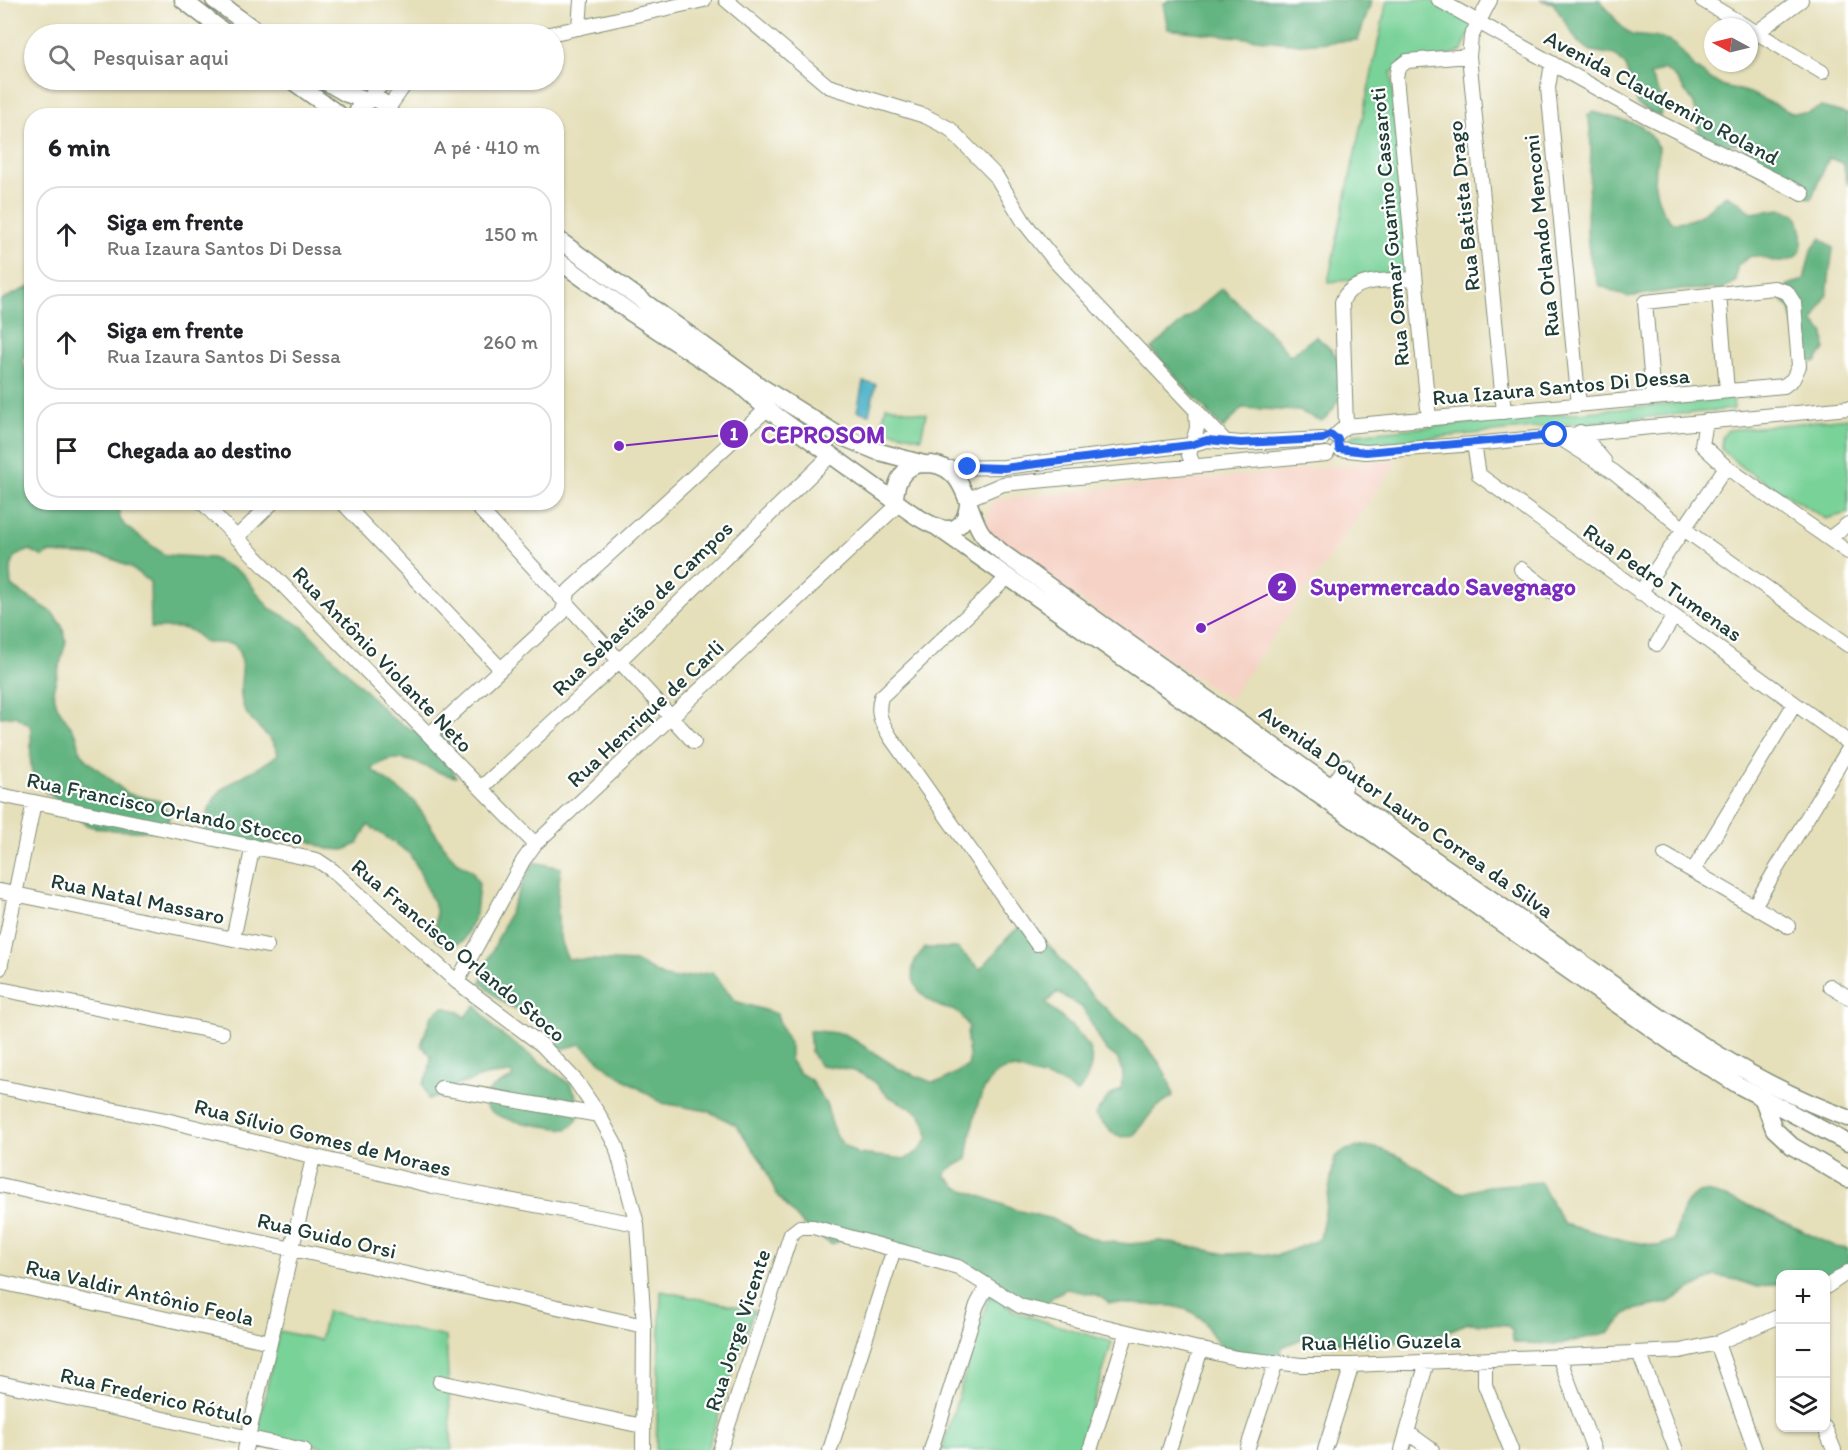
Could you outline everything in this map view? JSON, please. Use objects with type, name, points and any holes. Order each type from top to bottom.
[{"type":"main road","points":[[183,0],[215,24]]},
{"type":"main road","points":[[214,0],[247,24]]},
{"type":"main road","points":[[305,90],[330,108]]},
{"type":"main road","points":[[340,90],[367,100],[382,101],[388,108]]},
{"type":"main road","points":[[359,108],[367,100]]},
{"type":"main road","points":[[564,244],[760,386],[840,436],[876,451],[945,468],[957,480],[968,502],[964,520],[958,527],[948,530],[938,528]]},
{"type":"main road","points":[[564,265],[630,312],[740,384],[767,409],[897,503],[938,528],[1682,1050],[1762,1097],[1848,1143]]},
{"type":"main road","points":[[897,503],[898,480],[914,466],[924,464]]},
{"type":"main road","name":"Avenida Doutor Lauro Correa da Silva","points":[[968,502],[980,531],[1004,554],[1341,781],[1706,1048],[1753,1076],[1848,1118]]},
{"type":"main road","points":[[1762,1097],[1774,1129],[1792,1146],[1848,1179]]},
{"type":"street","points":[[579,28],[581,0]]},
{"type":"street","points":[[564,31],[704,0]]},
{"type":"street","points":[[726,0],[828,86],[925,116],[950,129],[996,176],[1024,222],[1055,261],[1224,440]]},
{"type":"street","name":"Avenida Claudemiro Roland","points":[[1439,0],[1646,116],[1803,194]]},
{"type":"street","name":"Rua Batista Drago","points":[[1490,0],[1471,37],[1469,56],[1504,412]]},
{"type":"street","points":[[1702,0],[1732,18]]},
{"type":"street","points":[[1758,25],[1801,0]]},
{"type":"street","points":[[1758,33],[1822,72]]},
{"type":"street","name":"Rua Osmar Guarino Cassaroti","points":[[1429,419],[1396,77],[1398,68],[1407,61],[1469,56]]},
{"type":"street","name":"Rua Orlando Menconi","points":[[1552,63],[1548,88],[1579,405]]},
{"type":"street","points":[[367,100],[375,90]]},
{"type":"street","points":[[392,108],[402,90]]},
{"type":"street","points":[[968,502],[1003,484],[1194,466],[1331,445],[1346,426],[1342,302],[1346,291],[1354,285],[1414,279]]},
{"type":"street","name":"Rua Izaura Santos Di Dessa","points":[[1346,426],[1784,386],[1793,379],[1799,366],[1794,303],[1787,292],[1774,288],[1719,294]]},
{"type":"street","points":[[1653,398],[1645,302],[1719,294],[1727,391]]},
{"type":"street","points":[[945,468],[1004,468],[1190,445],[1207,440],[1331,445],[1366,452],[1474,444],[1848,408]]},
{"type":"street","points":[[429,735],[562,613],[569,591],[767,409]]},
{"type":"street","points":[[1194,466],[1189,459],[1190,445],[1197,428],[1196,409]]},
{"type":"street","points":[[1706,421],[1702,445],[1726,467],[1848,552]]},
{"type":"street","points":[[1580,432],[1614,472]]},
{"type":"street","points":[[1555,435],[1614,472],[1685,530],[1848,645]]},
{"type":"street","name":"Rua Pedro Tumenas","points":[[1474,444],[1479,475],[1848,742]]},
{"type":"street","points":[[1051,480],[1054,474],[1062,470],[1108,465],[1128,453]]},
{"type":"street","name":"Rua Sebastião de Campos","points":[[481,789],[619,661],[831,455]]},
{"type":"street","points":[[1640,593],[1726,467]]},
{"type":"street","name":"Rua Henrique de Carli","points":[[457,982],[523,861],[535,844],[672,718],[897,503]]},
{"type":"street","name":"Rua Antônio Violante Neto","points":[[210,510],[535,844]]},
{"type":"street","points":[[236,538],[265,510]]},
{"type":"street","points":[[350,510],[501,669]]},
{"type":"street","points":[[484,510],[565,602],[694,742]]},
{"type":"street","points":[[1830,538],[1848,524]]},
{"type":"street","points":[[1521,569],[1550,591]]},
{"type":"street","points":[[1007,578],[881,698],[878,708],[879,718],[891,738],[1037,944]]},
{"type":"street","points":[[1656,644],[1674,616]]},
{"type":"street","points":[[1693,871],[1794,705]]},
{"type":"street","points":[[1754,906],[1848,750]]},
{"type":"street","name":"Rua Francisco Orlando Stocco","points":[[0,795],[254,846],[322,863]]},
{"type":"street","points":[[0,968],[34,802]]},
{"type":"street","points":[[233,939],[254,846]]},
{"type":"street","points":[[1665,855],[1788,926]]},
{"type":"street","name":"Rua Francisco Orlando Stoco","points":[[322,863],[457,982],[542,1045],[576,1081],[616,1146],[637,1224],[645,1326],[643,1450]]},
{"type":"street","name":"Rua Natal Massaro","points":[[0,891],[267,946]]},
{"type":"street","points":[[1830,986],[1848,997]]},
{"type":"street","points":[[0,989],[222,1033]]},
{"type":"street","name":"Rua Sílvio Gomes de Moraes","points":[[0,1087],[166,1120],[433,1186],[637,1224]]},
{"type":"street","points":[[441,1088],[599,1115]]},
{"type":"street","points":[[246,1444],[313,1158]]},
{"type":"street","name":"Rua Guido Orsi","points":[[0,1185],[645,1326]]},
{"type":"street","name":"Rua Hélio Guzela","points":[[800,1227],[813,1227],[958,1267],[1020,1306],[1236,1358],[1276,1362],[1352,1365],[1640,1355],[1680,1351],[1716,1343],[1776,1318]]},
{"type":"street","name":"Rua Jorge Vicente","points":[[720,1450],[791,1234],[800,1227]]},
{"type":"street","points":[[830,1450],[894,1249]]},
{"type":"street","points":[[1830,1285],[1848,1274]]},
{"type":"street","name":"Rua Valdir Antônio Feola","points":[[0,1282],[270,1342]]},
{"type":"street","points":[[931,1450],[977,1305],[987,1286]]},
{"type":"street","points":[[1090,1450],[1127,1332]]},
{"type":"street","points":[[1716,1343],[1755,1450]]},
{"type":"street","points":[[1169,1450],[1201,1349]]},
{"type":"street","points":[[1640,1355],[1676,1450]]},
{"type":"street","points":[[1559,1358],[1594,1450]]},
{"type":"street","points":[[1485,1360],[1485,1385],[1511,1450]]},
{"type":"street","points":[[1247,1450],[1276,1362]]},
{"type":"street","points":[[1402,1450],[1427,1362]]},
{"type":"street","points":[[1325,1450],[1352,1365]]},
{"type":"street","points":[[440,1382],[642,1426]]},
{"type":"street","name":"Rua Frederico Rótulo","points":[[0,1383],[246,1444],[304,1450]]},
{"type":"street","points":[[1407,1432],[1432,1450]]},
{"type":"street","points":[[1827,1432],[1834,1450]]},
{"type":"shaded area","points":[[1398,460],[1229,699],[1014,556],[990,536],[987,525],[988,513],[996,500]]},
{"type":"green space","points":[[1169,0],[1372,0],[1358,40],[1300,44],[1168,29],[1163,4]]},
{"type":"green space","points":[[1387,0],[1431,0],[1473,23],[1462,51],[1391,72],[1408,275],[1328,282]]},
{"type":"green space","points":[[1540,0],[1600,0],[1631,35],[1662,38],[1676,45],[1695,68],[1720,85],[1750,93],[1792,113],[1808,113],[1821,107],[1848,114],[1848,185],[1843,163],[1829,158],[1811,199],[1756,170],[1742,144],[1711,144],[1699,134],[1694,104],[1677,79],[1664,69],[1650,75],[1664,102],[1660,117],[1638,105],[1625,65],[1615,55],[1591,51],[1578,42],[1553,3]]},
{"type":"green space","points":[[1593,112],[1640,125],[1651,136],[1659,149],[1654,180],[1657,195],[1662,210],[1671,222],[1696,218],[1726,195],[1739,202],[1751,213],[1781,209],[1796,214],[1802,237],[1800,251],[1790,260],[1781,262],[1757,256],[1749,257],[1737,266],[1736,281],[1723,289],[1674,290],[1627,297],[1599,285],[1592,264],[1587,221],[1591,158],[1588,115]]},
{"type":"green space","points":[[1821,238],[1833,248],[1827,294],[1813,322],[1824,333],[1825,349],[1816,362],[1803,361],[1790,309],[1780,298],[1788,285],[1804,280],[1811,250]]},
{"type":"green space","points":[[1222,288],[1275,338],[1290,356],[1316,336],[1335,354],[1341,369],[1341,386],[1333,410],[1321,421],[1299,411],[1242,408],[1223,429],[1151,349]]},
{"type":"green space","points":[[24,289],[24,510],[119,510],[120,519],[125,526],[165,555],[212,558],[243,574],[268,607],[303,627],[393,719],[412,730],[439,733],[449,737],[451,766],[456,777],[404,759],[383,762],[371,769],[414,801],[448,852],[458,863],[472,871],[479,884],[476,914],[463,941],[449,948],[436,940],[436,909],[417,866],[409,853],[368,825],[358,844],[344,850],[328,849],[300,837],[284,837],[270,844],[219,849],[209,841],[205,835],[205,822],[217,796],[235,780],[278,754],[276,747],[246,713],[243,706],[241,660],[234,644],[203,642],[186,629],[151,628],[150,582],[136,571],[113,559],[92,555],[49,553],[43,557],[30,550],[15,556],[10,570],[11,586],[52,612],[62,626],[66,641],[53,691],[57,706],[77,736],[80,751],[88,761],[128,794],[160,801],[170,815],[166,829],[126,831],[87,825],[37,784],[31,770],[30,725],[15,716],[0,717],[1,300]]},
{"type":"green space","points":[[1733,398],[1734,409],[1356,445],[1349,440],[1354,434]]},
{"type":"green space","points":[[886,406],[926,414],[921,438],[881,429]]},
{"type":"green space","points":[[1848,418],[1848,513],[1826,519],[1744,469],[1722,450],[1722,437],[1728,430]]},
{"type":"green space","points":[[534,862],[561,868],[558,890],[559,927],[560,939],[568,959],[637,962],[662,976],[674,979],[712,972],[735,1001],[777,1014],[782,1030],[790,1043],[790,1059],[798,1072],[811,1080],[827,1106],[835,1135],[845,1146],[858,1154],[906,1159],[919,1151],[928,1138],[924,1121],[916,1111],[888,1095],[867,1077],[847,1069],[819,1065],[811,1052],[809,1030],[845,1034],[899,1069],[931,1082],[942,1081],[968,1066],[967,1032],[969,1027],[957,1012],[930,1001],[917,987],[912,972],[918,956],[925,948],[957,948],[980,969],[1022,925],[1038,932],[1089,992],[1151,1051],[1161,1065],[1173,1096],[1156,1107],[1134,1135],[1122,1137],[1113,1133],[1095,1115],[1108,1097],[1121,1089],[1123,1073],[1117,1058],[1105,1049],[1083,1008],[1057,992],[1046,1003],[1086,1042],[1091,1064],[1087,1078],[1077,1094],[1057,1082],[1017,1069],[1007,1069],[997,1074],[988,1083],[977,1108],[967,1159],[948,1170],[945,1175],[957,1187],[1016,1210],[1052,1219],[1073,1232],[1101,1241],[1129,1244],[1161,1241],[1227,1254],[1250,1253],[1276,1256],[1320,1239],[1335,1157],[1350,1149],[1366,1147],[1397,1156],[1456,1191],[1464,1193],[1488,1186],[1540,1182],[1564,1224],[1628,1241],[1659,1246],[1674,1240],[1688,1201],[1699,1193],[1709,1193],[1744,1204],[1836,1247],[1848,1249],[1848,1271],[1830,1286],[1830,1270],[1776,1270],[1776,1284],[1758,1287],[1715,1276],[1667,1303],[1629,1311],[1610,1332],[1561,1344],[1517,1343],[1513,1341],[1512,1330],[1507,1325],[1467,1323],[1440,1335],[1374,1346],[1301,1339],[1282,1347],[1279,1360],[1222,1349],[1201,1318],[1188,1310],[1173,1306],[1109,1303],[1097,1295],[1066,1289],[1052,1297],[1045,1310],[1030,1314],[988,1297],[974,1274],[888,1245],[875,1236],[860,1235],[831,1244],[806,1228],[776,1194],[763,1163],[736,1125],[708,1111],[662,1103],[610,1070],[581,1044],[562,1049],[538,1019],[511,1007],[493,994],[481,982],[483,972]]},
{"type":"green space","points":[[476,1005],[494,1029],[570,1084],[579,1108],[577,1120],[573,1125],[567,1129],[517,1122],[493,1113],[486,1106],[483,1097],[492,1088],[512,1078],[513,1075],[510,1073],[485,1076],[449,1088],[443,1096],[428,1099],[423,1084],[429,1071],[431,1056],[421,1045],[431,1016],[443,1007],[458,1011],[465,1017]]},
{"type":"green space","points":[[661,1291],[754,1310],[707,1450],[656,1450]]},
{"type":"green space","points":[[989,1295],[1017,1313],[1112,1342],[1079,1450],[942,1450]]},
{"type":"green space","points":[[327,1311],[446,1337],[452,1450],[336,1450],[257,1433],[279,1331],[320,1340]]},
{"type":"water","points":[[863,382],[876,384],[869,414],[857,411]]},
{"type":"place","name":"CEPROSOM","points":[[619,446]]},
{"type":"place","name":"Supermercado Savegnago","points":[[1201,628]]},
{"type":"route","points":[[968,467],[1004,468],[1190,445],[1207,440],[1241,443],[1322,439],[1330,435],[1338,439],[1339,449],[1366,452],[1555,435]]}]
